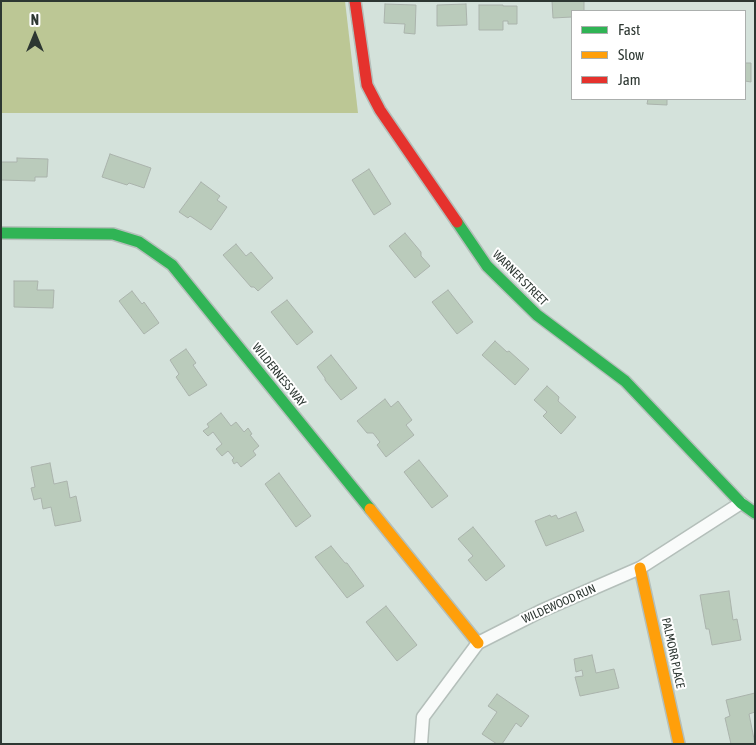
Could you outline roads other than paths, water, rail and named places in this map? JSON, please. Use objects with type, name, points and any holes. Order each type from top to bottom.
[{"type":"street","name":"WARNER STREET","points":[[354,1],[366,85],[380,110],[487,266],[537,315],[625,381],[741,503],[755,513]]},
{"type":"street","name":"WILDERNESS WAY","points":[[1,233],[113,234],[139,242],[172,265],[478,643]]},
{"type":"street","name":"WILDEWOOD RUN","points":[[421,744],[423,716],[478,643],[541,611],[640,568],[741,503]]},
{"type":"street","name":"PALMORR PLACE","points":[[640,568],[679,744]]}]
